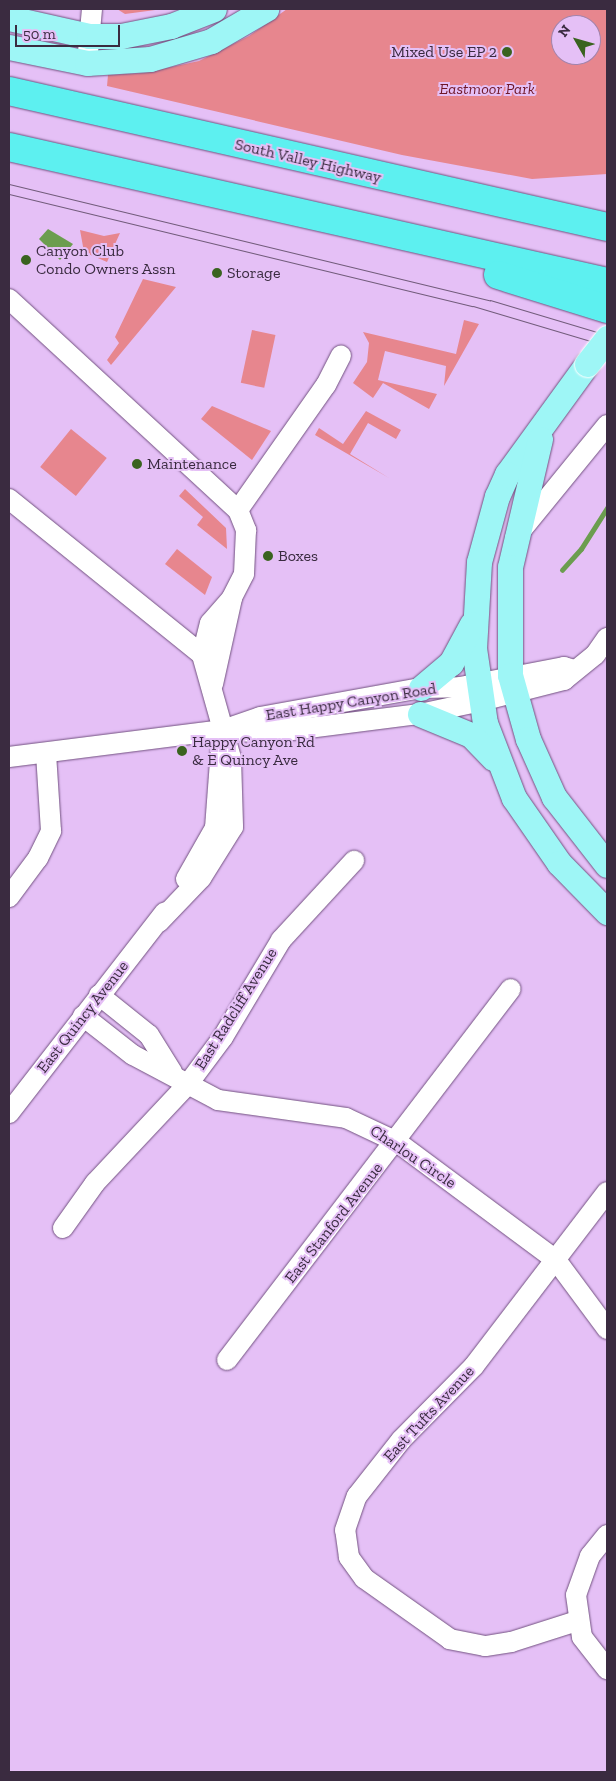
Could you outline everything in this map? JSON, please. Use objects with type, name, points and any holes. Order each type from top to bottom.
[{"type":"highway","name":"South Valley Highway","points":[[9,91],[607,227]]},
{"type":"highway","points":[[9,147],[291,214],[607,282]]},
{"type":"highway","points":[[291,214],[607,309]]},
{"type":"main road","points":[[9,18],[89,36],[156,29],[214,9]]},
{"type":"main road","points":[[9,47],[87,63],[168,56],[231,32],[266,9]]},
{"type":"main road","points":[[500,768],[479,692],[474,617],[479,562],[497,496],[507,474],[543,429],[607,338]]},
{"type":"main road","points":[[543,429],[514,540],[507,608],[511,684],[554,797],[607,865]]},
{"type":"main road","points":[[421,688],[451,663],[474,617]]},
{"type":"main road","points":[[420,714],[471,735],[500,768],[544,844],[607,912]]},
{"type":"street","points":[[87,63],[92,9]]},
{"type":"street","points":[[9,298],[238,510],[248,555],[232,598],[213,684]]},
{"type":"street","points":[[238,510],[326,385],[341,356]]},
{"type":"street","points":[[514,540],[607,424]]},
{"type":"street","points":[[9,499],[202,655],[213,684],[223,730]]},
{"type":"street","points":[[202,655],[210,623],[232,598]]},
{"type":"street","name":"East Happy Canyon Road","points":[[223,730],[269,734],[420,714],[479,692],[564,667],[574,670],[595,655],[607,638]]},
{"type":"street","name":"East Happy Canyon Road","points":[[9,757],[223,730],[260,717],[421,688],[479,692]]},
{"type":"street","name":"East Quincy Avenue","points":[[9,1113],[83,1016],[159,922],[215,828],[217,758],[223,730]]},
{"type":"street","points":[[9,897],[38,858],[51,831],[46,753]]},
{"type":"street","name":"East Radcliff Avenue","points":[[63,1228],[95,1183],[188,1084],[223,1037],[266,960],[354,861]]},
{"type":"street","name":"East Stanford Avenue","points":[[227,1360],[397,1142],[511,989]]},
{"type":"street","name":"Charlou Circle","points":[[99,996],[149,1035],[172,1072]]},
{"type":"street","name":"Charlou Circle","points":[[83,1016],[133,1055],[172,1072],[188,1084],[245,1107],[346,1118],[397,1142],[556,1260],[607,1329]]},
{"type":"street","name":"East Tufts Avenue","points":[[577,1621],[511,1642],[485,1646],[450,1640],[364,1578],[349,1557],[345,1530],[357,1496],[401,1440],[474,1366],[607,1192]]},
{"type":"street","points":[[607,1535],[581,1574],[577,1621],[590,1651],[607,1669]]},
{"type":"green space","points":[[117,9],[163,9],[125,14]]},
{"type":"green space","name":"Eastmoor Park","points":[[287,9],[607,9],[607,174],[532,179],[402,155],[107,86],[108,75],[143,73],[199,61],[249,36]]},
{"type":"green space","points":[[80,230],[104,236],[120,233],[107,262],[84,252]]},
{"type":"green space","points":[[143,279],[176,287],[111,365],[107,360],[119,343],[115,337]]},
{"type":"green space","points":[[464,320],[479,324],[444,386],[446,366],[385,351],[378,380],[437,394],[429,409],[383,383],[373,398],[353,383],[367,362],[369,343],[363,332],[456,354]]},
{"type":"green space","points":[[252,330],[275,335],[264,388],[241,383]]},
{"type":"green space","points":[[212,406],[271,431],[252,460],[201,419]]},
{"type":"green space","points":[[366,411],[401,430],[396,439],[368,423],[350,454],[389,478],[315,435],[319,428],[343,444]]},
{"type":"green space","points":[[71,429],[107,458],[76,496],[40,467]]},
{"type":"green space","points":[[185,489],[226,528],[227,549],[197,525],[203,517],[179,496]]},
{"type":"green space","points":[[177,549],[212,577],[205,595],[165,564]]},
{"type":"shaded area","points":[[48,229],[73,244],[60,260],[39,239]]},
{"type":"waterway","points":[[562,570],[581,549],[607,508]]},
{"type":"tram line","points":[[9,184],[490,300],[607,335]]},
{"type":"tram line","points":[[9,194],[473,306],[607,346]]},
{"type":"place","name":"Mixed Use EP 2","points":[[507,52]]},
{"type":"place","name":"Canyon Club Condo Owners Assn","points":[[26,260]]},
{"type":"place","name":"Storage","points":[[217,273]]},
{"type":"place","name":"Maintenance","points":[[137,464]]},
{"type":"place","name":"Boxes","points":[[268,556]]},
{"type":"place","name":"Happy Canyon Rd & E Quincy Ave","points":[[182,751]]}]
